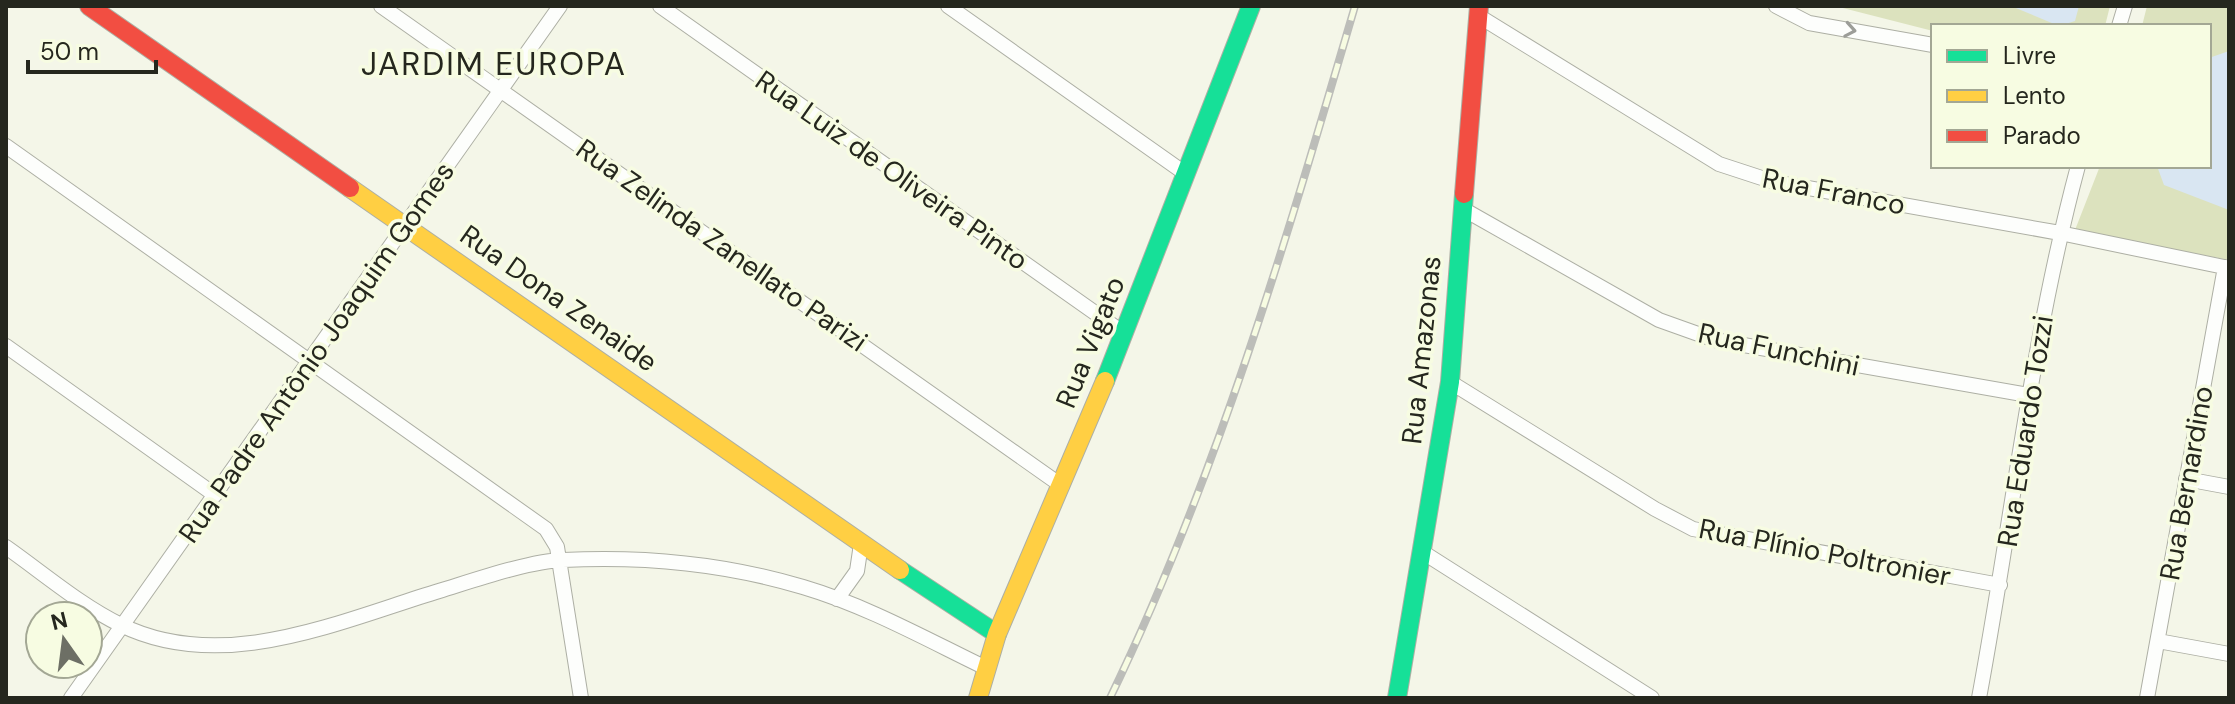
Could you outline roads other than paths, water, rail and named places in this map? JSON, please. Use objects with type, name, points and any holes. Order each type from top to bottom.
[{"type":"street","name":"Rua Dona Zenaide","points":[[89,6],[861,544],[997,634]]},
{"type":"street","name":"Rua Zelinda Zanellato Parizi","points":[[381,6],[502,88],[1062,486]]},
{"type":"street","name":"Rua Padre Antônio Joaquim Gomes","points":[[71,698],[560,6]]},
{"type":"street","name":"Rua Luiz de Oliveira Pinto","points":[[660,6],[1125,334]]},
{"type":"street","points":[[948,6],[1186,174]]},
{"type":"street","points":[[1776,6],[1809,23],[1931,45]]},
{"type":"street","name":"Rua Vigato","points":[[978,698],[997,634],[1125,334],[1244,9]]},
{"type":"street","name":"Rua Amazonas","points":[[1397,698],[1424,553],[1450,382],[1478,11]]},
{"type":"street","name":"Rua Franco","points":[[1478,11],[1719,164],[1774,182],[2060,233],[2227,268]]},
{"type":"street","points":[[6,146],[546,529],[557,547],[560,560],[581,698]]},
{"type":"street","name":"Rua Eduardo Tozzi","points":[[1979,698],[2000,585],[2028,395],[2060,233],[2077,168]]},
{"type":"street","name":"Rua Funchini","points":[[1463,209],[1659,320],[1715,340],[2028,395]]},
{"type":"street","name":"Rua Bernardino","points":[[2147,698],[2227,268]]},
{"type":"street","points":[[6,346],[215,495]]},
{"type":"street","name":"Rua Plínio Poltronier","points":[[1450,382],[1655,509],[1693,529],[2000,585]]},
{"type":"street","points":[[2186,479],[2229,487]]},
{"type":"street","points":[[837,599],[857,571],[861,544]]},
{"type":"street","points":[[6,547],[122,626],[191,643],[220,645],[279,639],[457,586],[560,560],[692,564],[801,586],[837,599],[986,668]]},
{"type":"street","points":[[1424,553],[1652,698]]},
{"type":"street","points":[[2158,641],[2229,654]]},
{"type":"railway","points":[[1110,698],[1184,530],[1247,357],[1355,6]]},
{"type":"district","name":"JARDIM EUROPA","points":[[494,64]]}]
